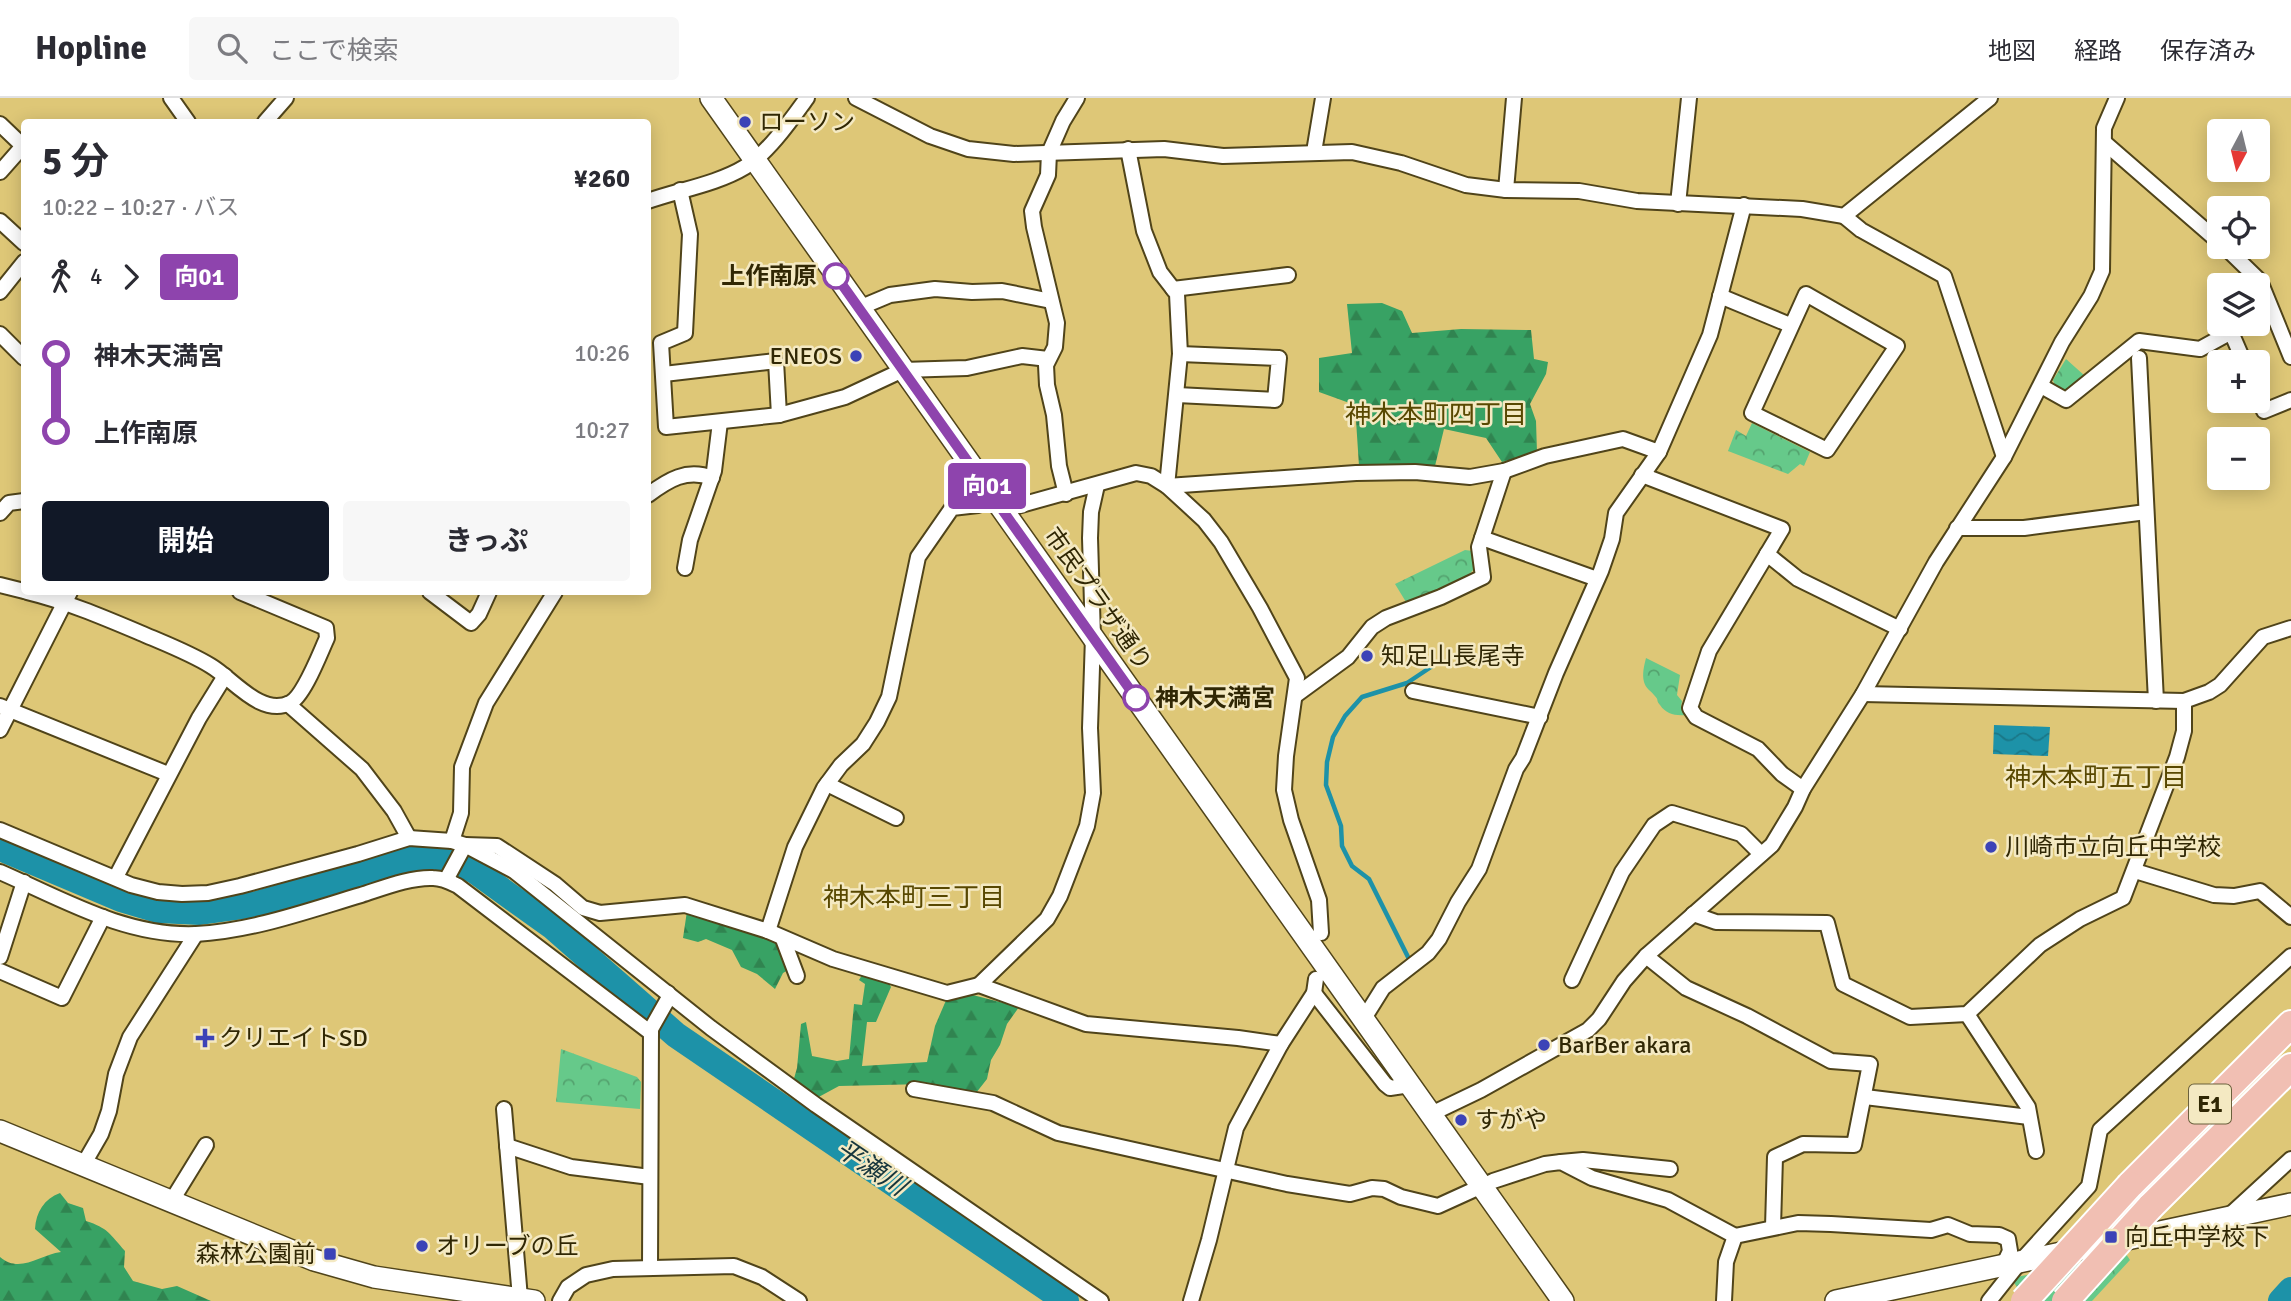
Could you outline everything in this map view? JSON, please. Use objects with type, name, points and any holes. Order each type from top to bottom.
[{"type":"highway","name":"E1","points":[[2024,1301],[2130,1185],[2291,1024]]},
{"type":"highway","name":"E1","points":[[2065,1301],[2150,1207],[2291,1068]]},
{"type":"street","points":[[171,98],[186,119]]},
{"type":"street","points":[[268,119],[286,98]]},
{"type":"street","name":"市民プラザ通り","points":[[711,98],[1563,1301]]},
{"type":"street","points":[[651,200],[733,172],[755,159],[789,123],[807,98]]},
{"type":"street","points":[[856,98],[930,136],[968,149],[1014,154],[1164,149],[1223,156],[1352,152],[1401,163],[1466,185],[1506,190],[1579,191],[1637,201],[1678,204],[1802,209],[1844,216],[1861,230],[1944,276],[2004,457]]},
{"type":"street","points":[[1066,494],[1059,466],[1048,385],[1048,359],[1055,347],[1056,323],[1032,211],[1048,174],[1049,153],[1077,98]]},
{"type":"street","points":[[1314,152],[1323,98]]},
{"type":"street","points":[[1506,190],[1514,98]]},
{"type":"street","points":[[1678,204],[1689,98]]},
{"type":"street","points":[[1844,216],[1990,98]]},
{"type":"street","points":[[1431,1114],[1481,1090],[1588,1030],[1646,956],[1772,845],[1803,789],[1863,694],[1936,562],[2004,457],[2062,342],[2091,296],[2102,271],[2104,128],[2117,98]]},
{"type":"street","points":[[0,124],[21,144]]},
{"type":"street","points":[[2105,143],[2207,232]]},
{"type":"street","points":[[1128,149],[1144,231],[1160,272],[1177,294],[1181,354],[1167,486]]},
{"type":"street","points":[[0,172],[21,150]]},
{"type":"street","points":[[680,190],[690,234],[685,333],[661,343],[666,427],[779,415],[845,397],[903,370],[967,368],[1022,356],[1048,359]]},
{"type":"street","points":[[1363,1020],[1383,988],[1428,953],[1451,921],[1458,902],[1479,869],[1512,779],[1597,579],[1612,538],[1616,513],[1659,452],[1710,335],[1744,205]]},
{"type":"street","points":[[0,221],[21,240]]},
{"type":"street","points":[[2237,259],[2260,281],[2291,357]]},
{"type":"street","points":[[0,292],[21,266]]},
{"type":"street","points":[[1173,289],[1288,275]]},
{"type":"street","points":[[859,308],[890,295],[935,289],[1002,291],[1051,301]]},
{"type":"street","points":[[1806,294],[1896,346],[1827,450],[1752,413],[1790,325],[1806,294]]},
{"type":"street","points":[[1720,296],[1790,325]]},
{"type":"street","points":[[2042,386],[2066,400],[2139,341],[2200,349],[2231,332],[2239,350]]},
{"type":"street","points":[[0,334],[21,355]]},
{"type":"street","points":[[1177,395],[1275,400],[1279,358],[1181,354]]},
{"type":"street","points":[[2139,358],[2156,701]]},
{"type":"street","points":[[664,374],[776,360],[779,415]]},
{"type":"street","points":[[2270,409],[2291,400]]},
{"type":"street","points":[[685,568],[690,540],[712,478],[720,422]]},
{"type":"street","points":[[1167,486],[1314,475],[1403,472],[1470,477],[1504,471],[1545,456],[1623,439],[1659,452]]},
{"type":"street","points":[[1296,695],[1348,657],[1373,627],[1386,618],[1483,577],[1479,547],[1504,471]]},
{"type":"street","points":[[651,493],[677,478],[698,472],[712,478]]},
{"type":"street","points":[[768,931],[795,846],[827,784],[841,765],[863,744],[889,697],[918,557],[952,508],[1066,494],[1136,473],[1151,476],[1167,486],[1204,520],[1221,542],[1260,608],[1297,678],[1284,790],[1291,820],[1319,900],[1321,933]]},
{"type":"street","points":[[1642,475],[1782,528],[1709,651],[1690,708],[1696,717],[1758,749],[1782,774],[1803,789]]},
{"type":"street","points":[[0,830],[131,885],[159,892],[208,893],[299,871],[409,838],[459,846],[497,846],[555,884],[583,908],[600,914],[685,905],[768,931],[833,959],[947,993],[979,985],[1047,919],[1060,896],[1087,826],[1093,793],[1090,728],[1093,637],[1091,512],[1097,485]]},
{"type":"street","points":[[0,513],[9,503],[21,501]]},
{"type":"street","points":[[1957,528],[2024,528],[2146,512]]},
{"type":"street","points":[[1482,538],[1597,579]]},
{"type":"street","points":[[1767,554],[1798,579],[1900,629]]},
{"type":"street","points":[[0,586],[21,590]]},
{"type":"street","points":[[0,730],[6,708],[68,596],[211,666],[256,700],[270,705],[288,704],[297,697],[327,638],[326,628],[247,595]]},
{"type":"street","points":[[434,595],[471,623],[479,614],[488,595]]},
{"type":"street","points":[[449,876],[459,846],[462,767],[486,704],[553,595]]},
{"type":"street","points":[[1863,694],[2184,701],[2220,685],[2263,637],[2291,628]]},
{"type":"street","points":[[116,877],[169,774],[225,676]]},
{"type":"street","points":[[1413,691],[1540,717]]},
{"type":"street","points":[[1693,914],[1716,922],[1827,923],[1843,984],[1910,1017],[1967,1013],[2040,945],[2080,919],[2123,898],[2184,731],[2184,701]]},
{"type":"street","points":[[288,704],[362,769],[394,811],[409,838]]},
{"type":"street","points":[[6,708],[169,774]]},
{"type":"street","points":[[827,784],[896,818]]},
{"type":"street","points":[[1573,980],[1622,872],[1654,825],[1672,813],[1741,834],[1761,854]]},
{"type":"street","points":[[459,846],[514,871],[668,996],[816,1105],[1101,1301]]},
{"type":"street","points":[[2134,871],[2214,895],[2234,896],[2260,891],[2291,917]]},
{"type":"street","points":[[0,872],[137,929],[197,934],[265,923],[401,883],[449,876],[468,894],[651,1031]]},
{"type":"street","points":[[1,952],[24,882]]},
{"type":"street","points":[[0,971],[62,998],[103,917]]},
{"type":"street","points":[[82,1167],[101,1134],[110,1111],[116,1074],[130,1037],[197,934]]},
{"type":"street","points":[[783,939],[797,976]]},
{"type":"street","points":[[1646,956],[1686,988],[1747,1016],[1831,1061],[1870,1064],[1854,1145],[1803,1144],[1775,1157],[1773,1227]]},
{"type":"street","points":[[1989,1301],[2009,1270],[2089,1186],[2100,1130],[2291,956]]},
{"type":"street","points":[[979,985],[1086,1024],[1281,1044]]},
{"type":"street","points":[[1191,1301],[1236,1129],[1315,986],[1385,1084],[1390,1088],[1410,1085]]},
{"type":"street","points":[[650,1267],[651,1031],[668,996]]},
{"type":"street","points":[[1967,1013],[2028,1107],[2036,1151]]},
{"type":"street","points":[[914,1089],[993,1103],[1058,1133],[1225,1168],[1287,1184],[1350,1194],[1371,1188],[1384,1189],[1401,1197],[1438,1206],[1516,1173],[1561,1162],[1583,1160],[1670,1169]]},
{"type":"street","points":[[1865,1097],[2029,1117]]},
{"type":"street","points":[[0,1131],[314,1261],[374,1277],[527,1300],[504,1109]]},
{"type":"street","points":[[170,1202],[206,1145]]},
{"type":"street","points":[[507,1146],[571,1167],[650,1177]]},
{"type":"street","points":[[2227,1218],[2291,1159]]},
{"type":"street","points":[[1561,1162],[1592,1178],[1668,1200],[1735,1236],[1798,1223],[1931,1230],[1948,1225],[1970,1234],[1999,1235],[2008,1239],[2009,1270],[2017,1301]]},
{"type":"street","points":[[1836,1301],[2009,1270],[2291,1204]]},
{"type":"street","points":[[1724,1301],[1726,1262],[1735,1236]]},
{"type":"street","points":[[560,1301],[568,1287],[586,1275],[612,1269],[734,1266],[762,1277],[800,1301]]},
{"type":"green space","points":[[1382,303],[1402,311],[1412,333],[1461,329],[1531,330],[1534,359],[1548,362],[1546,374],[1530,404],[1536,421],[1537,453],[1502,462],[1486,438],[1444,429],[1435,466],[1359,466],[1355,405],[1319,392],[1319,358],[1352,353],[1347,304]]},
{"type":"green space","points":[[2066,359],[2085,376],[2063,391],[2056,387],[2053,380]]},
{"type":"green space","points":[[1752,423],[1810,452],[1804,466],[1800,464],[1788,474],[1728,451],[1736,430],[1746,436]]},
{"type":"green space","points":[[1465,550],[1473,551],[1477,565],[1471,573],[1454,585],[1406,602],[1395,584]]},
{"type":"green space","points":[[1646,658],[1680,675],[1677,695],[1686,715],[1675,715],[1665,710],[1646,686],[1643,676]]},
{"type":"green space","points":[[687,911],[776,939],[790,969],[783,973],[775,989],[757,974],[741,967],[732,950],[706,939],[698,942],[683,938]]},
{"type":"green space","points":[[862,975],[888,982],[891,987],[876,1022],[867,1022],[862,1066],[927,1062],[935,1026],[947,998],[969,994],[1019,1007],[1007,1024],[1000,1045],[991,1060],[987,1079],[976,1093],[926,1084],[839,1086],[815,1099],[793,1082],[801,1024],[806,1022],[812,1056],[837,1061],[849,1059],[854,1004],[862,1005],[865,984],[859,980]]},
{"type":"green space","points":[[561,1049],[637,1077],[641,1082],[640,1109],[556,1102]]},
{"type":"green space","points":[[60,1193],[68,1203],[83,1208],[86,1221],[104,1229],[125,1251],[124,1267],[133,1281],[162,1289],[177,1286],[211,1301],[0,1301],[0,1257],[7,1262],[22,1264],[61,1252],[35,1229],[42,1207]]},
{"type":"green space","points":[[2126,1254],[2130,1260],[2092,1301],[2026,1301],[2013,1281],[2017,1277]]},
{"type":"water","points":[[1994,725],[2050,727],[2048,756],[1993,754]]},
{"type":"waterway","points":[[1409,959],[1369,879],[1352,866],[1342,846],[1341,826],[1326,785],[1327,762],[1333,737],[1345,716],[1362,697],[1407,683],[1431,667]]},
{"type":"waterway","points":[[0,848],[121,899],[158,910],[200,912],[257,904],[420,857],[447,858],[475,871],[553,927],[676,1035],[1066,1301]]},
{"type":"waterway","name":"平瀬川","points":[[2281,1301],[2291,1290]]},
{"type":"bus line","name":"向01","points":[[836,276],[1136,698]]},
{"type":"place","name":"ローソン","points":[[745,122]]},
{"type":"place","name":"上作南原","points":[[836,276]]},
{"type":"place","name":"ENEOS","points":[[856,356]]},
{"type":"place","name":"知足山長尾寺","points":[[1367,656]]},
{"type":"place","name":"神木天満宮","points":[[1136,698]]},
{"type":"place","name":"川崎市立向丘中学校","points":[[1991,847]]},
{"type":"place","name":"クリエイトSD","points":[[205,1038]]},
{"type":"place","name":"BarBer akara","points":[[1544,1045]]},
{"type":"place","name":"すがや","points":[[1461,1120]]},
{"type":"place","name":"向丘中学校下","points":[[2111,1237]]},
{"type":"place","name":"オリーブの丘","points":[[422,1246]]},
{"type":"place","name":"森林公園前","points":[[330,1254]]},
{"type":"district","name":"神木本町四丁目","points":[[1436,415]]},
{"type":"district","name":"神木本町五丁目","points":[[2096,778]]},
{"type":"district","name":"神木本町三丁目","points":[[914,898]]}]
